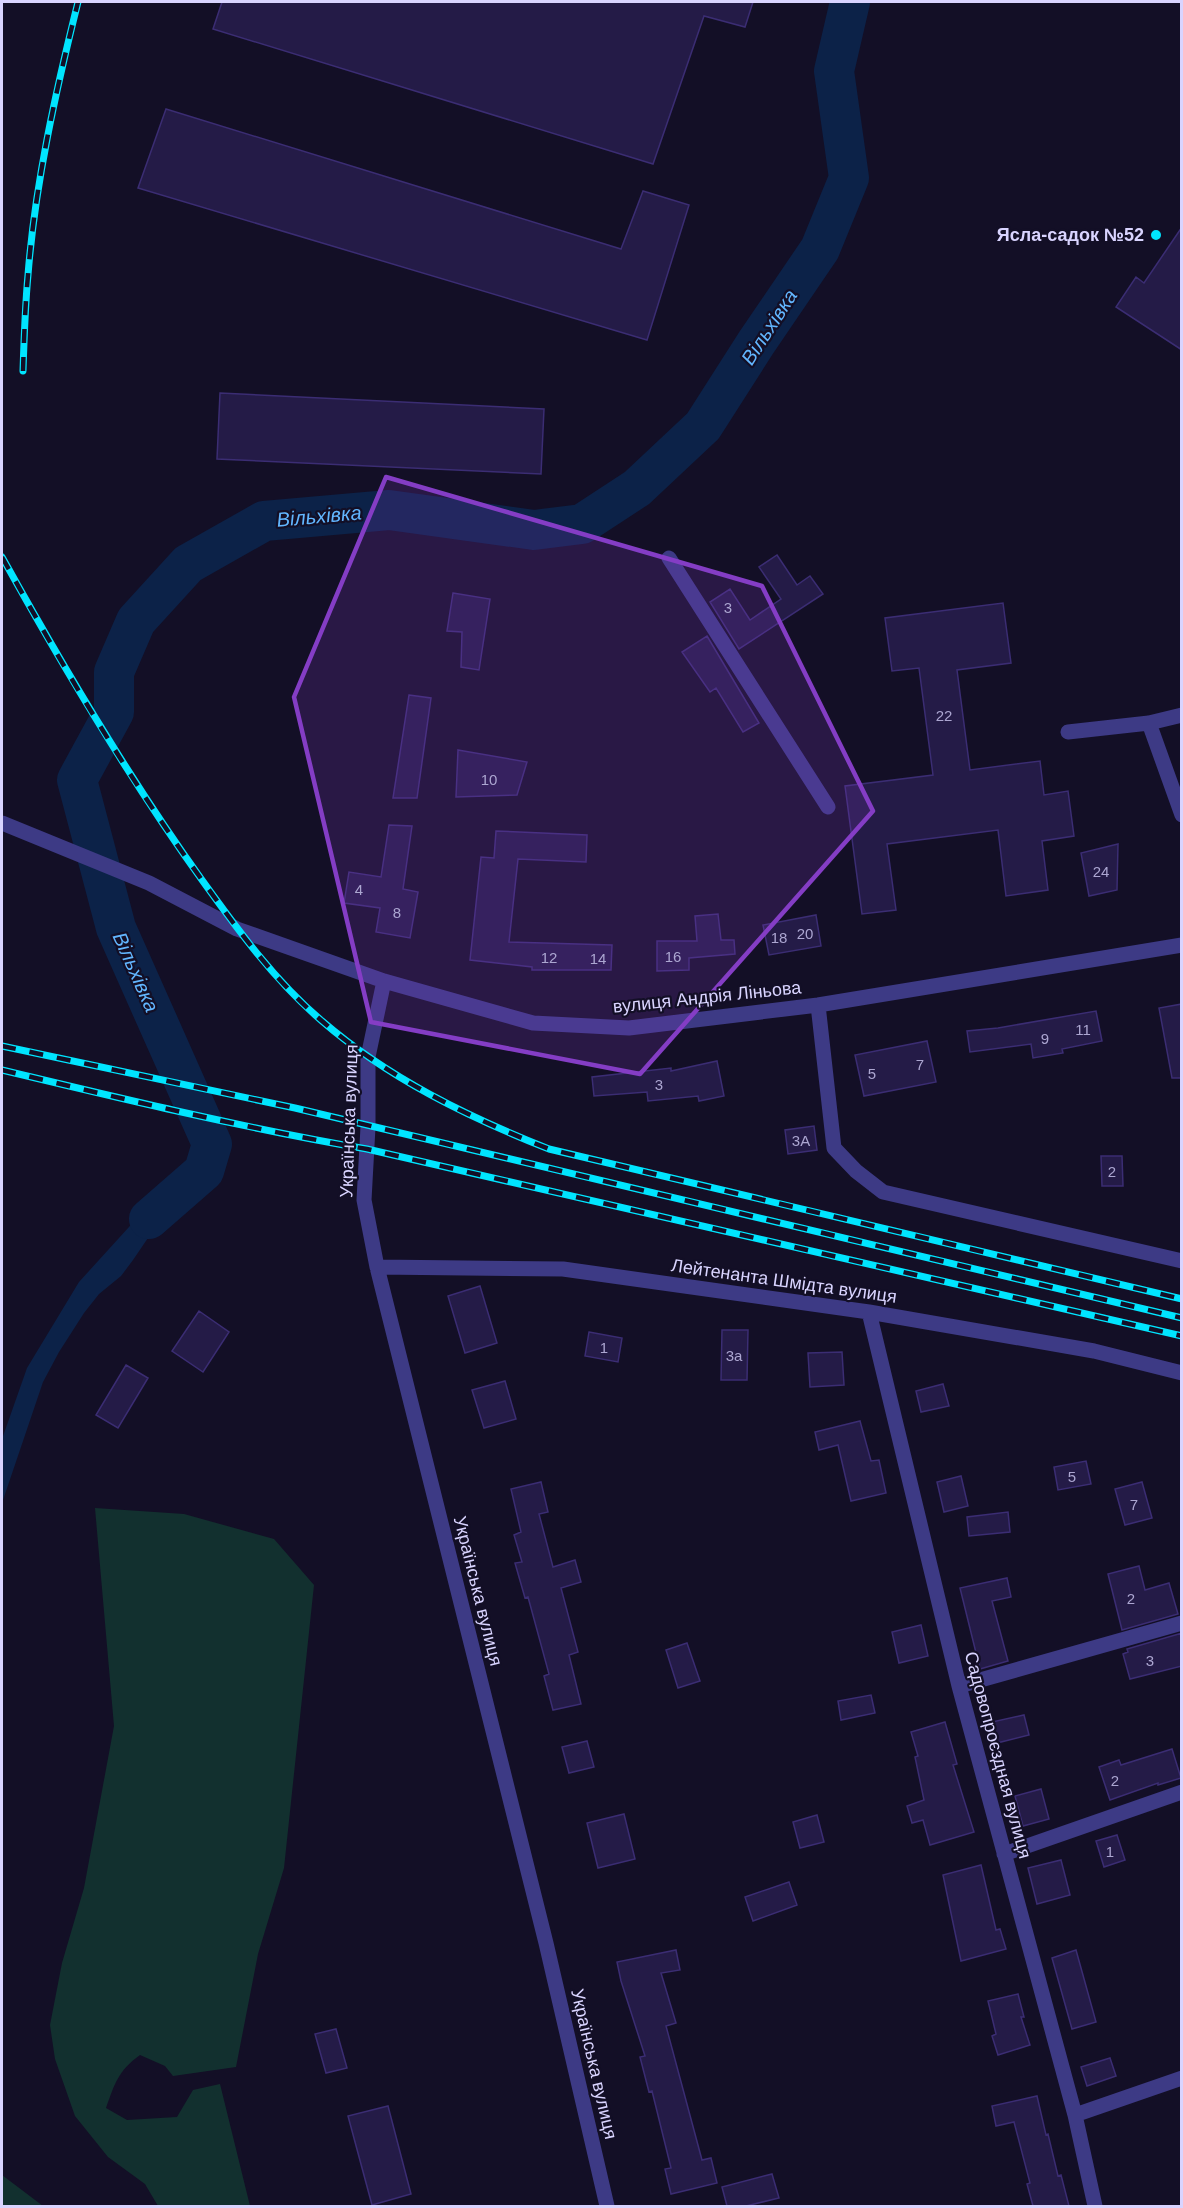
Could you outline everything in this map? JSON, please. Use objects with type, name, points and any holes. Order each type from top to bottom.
[{"type":"street","points":[[669,558],[828,807]]},
{"type":"street","points":[[1068,732],[1149,723],[1182,714]]},
{"type":"street","points":[[1149,723],[1182,815]]},
{"type":"street","name":"вулиця Андрія Ліньова","points":[[2,823],[149,883],[237,929],[384,981],[533,1023],[629,1028],[818,1005],[1182,945]]},
{"type":"street","name":"Українська вулиця","points":[[384,981],[368,1057],[368,1127],[364,1200],[377,1267],[546,1943],[606,2206]]},
{"type":"street","points":[[818,1005],[834,1148],[856,1171],[882,1192],[1182,1261]]},
{"type":"street","name":"Лейтенанта Шмідта вулиця","points":[[377,1267],[563,1269],[869,1312],[1094,1351],[1182,1373]]},
{"type":"street","name":"Садовопроєздная вулиця","points":[[869,1312],[959,1686],[1076,2115],[1095,2206]]},
{"type":"street","points":[[959,1686],[1182,1623]]},
{"type":"street","points":[[1004,1854],[1182,1792]]},
{"type":"street","points":[[1076,2115],[1182,2078]]},
{"type":"highlighted area","points":[[386,477],[762,586],[873,811],[640,1074],[371,1022],[294,697]]},
{"type":"green space","points":[[95,1508],[184,1514],[274,1539],[314,1585],[284,1868],[258,1954],[236,2067],[173,2076],[165,2066],[140,2055],[118,2078],[106,2108],[127,2120],[177,2117],[193,2090],[220,2084],[250,2206],[158,2206],[145,2184],[108,2157],[75,2116],[55,2059],[50,2025],[62,1963],[84,1888],[114,1726]]},
{"type":"green space","points":[[2,2175],[43,2206],[2,2206]]},
{"type":"water","points":[[185,1170],[195,1188],[167,1210],[121,1276],[99,1294],[84,1313],[59,1352],[43,1382],[2,1503],[2,1439],[27,1368],[79,1282],[169,1183]]},
{"type":"building","points":[[222,2],[753,2],[745,27],[704,16],[653,164],[213,29]]},
{"type":"building","points":[[166,109],[621,249],[643,191],[689,205],[647,340],[138,188]]},
{"type":"building","points":[[1182,227],[1182,350],[1116,307],[1136,277],[1144,283]]},
{"type":"building","points":[[220,393],[544,409],[541,474],[217,459]]},
{"type":"building","points":[[777,555],[797,585],[810,576],[823,594],[739,649],[710,602],[730,589],[750,620],[781,599],[759,567]]},
{"type":"building","points":[[453,593],[490,599],[479,670],[461,667],[462,632],[447,631]]},
{"type":"building","points":[[1003,603],[1011,663],[957,670],[970,770],[1040,761],[1044,795],[1068,791],[1074,836],[1042,841],[1048,890],[1006,896],[998,830],[887,844],[896,910],[862,914],[845,786],[933,775],[919,668],[892,671],[885,618]]},
{"type":"building","points":[[707,636],[759,723],[743,732],[716,688],[710,692],[682,652]]},
{"type":"building","points":[[409,695],[431,698],[417,798],[393,798]]},
{"type":"building","points":[[458,750],[527,762],[517,795],[456,797]]},
{"type":"building","points":[[389,825],[412,826],[403,889],[418,892],[410,938],[376,932],[380,908],[344,903],[349,872],[381,877]]},
{"type":"building","points":[[496,831],[587,835],[586,862],[518,859],[509,942],[612,945],[611,970],[532,970],[532,967],[470,960],[481,857],[494,858]]},
{"type":"building","points":[[1118,844],[1117,890],[1089,896],[1081,853]]},
{"type":"building","points":[[718,914],[721,940],[734,940],[735,954],[689,958],[689,970],[657,971],[657,941],[697,941],[695,916]]},
{"type":"building","points":[[816,915],[821,946],[769,955],[763,925]]},
{"type":"building","points":[[1182,1004],[1182,1078],[1172,1078],[1159,1008]]},
{"type":"building","points":[[1096,1011],[1102,1041],[1062,1049],[1063,1053],[1033,1058],[1031,1044],[970,1052],[967,1031]]},
{"type":"building","points":[[927,1041],[936,1082],[864,1096],[855,1055]]},
{"type":"building","points":[[717,1061],[724,1096],[699,1101],[698,1096],[648,1101],[647,1092],[594,1096],[592,1077],[671,1068],[671,1071]]},
{"type":"building","points":[[814,1126],[817,1150],[788,1154],[785,1130]]},
{"type":"building","points":[[1101,1156],[1122,1156],[1123,1186],[1102,1186]]},
{"type":"building","points":[[480,1286],[497,1343],[465,1353],[448,1296]]},
{"type":"building","points":[[199,1311],[229,1332],[203,1372],[172,1351]]},
{"type":"building","points":[[722,1330],[748,1330],[747,1380],[721,1380]]},
{"type":"building","points":[[589,1332],[622,1338],[618,1362],[585,1356]]},
{"type":"building","points":[[842,1352],[844,1385],[810,1387],[808,1353]]},
{"type":"building","points":[[126,1365],[148,1378],[118,1428],[96,1415]]},
{"type":"building","points":[[505,1381],[516,1419],[484,1428],[472,1390]]},
{"type":"building","points":[[943,1384],[949,1406],[921,1412],[916,1391]]},
{"type":"building","points":[[860,1421],[871,1461],[879,1460],[886,1493],[851,1501],[838,1445],[819,1450],[815,1432]]},
{"type":"building","points":[[1086,1461],[1091,1484],[1058,1490],[1054,1467]]},
{"type":"building","points":[[961,1476],[968,1506],[944,1512],[937,1482]]},
{"type":"building","points":[[541,1482],[548,1512],[539,1514],[553,1567],[575,1560],[581,1582],[561,1588],[578,1652],[569,1655],[581,1704],[553,1710],[544,1676],[549,1674],[528,1597],[525,1598],[515,1563],[522,1562],[514,1535],[521,1532],[511,1489]]},
{"type":"building","points":[[1142,1482],[1152,1518],[1125,1525],[1115,1489]]},
{"type":"building","points":[[1008,1512],[1010,1532],[969,1536],[967,1517]]},
{"type":"building","points":[[1139,1566],[1145,1590],[1169,1583],[1178,1614],[1122,1630],[1108,1574]]},
{"type":"building","points":[[1007,1578],[1011,1597],[992,1601],[1008,1661],[980,1669],[960,1588]]},
{"type":"building","points":[[921,1625],[928,1656],[899,1663],[892,1632]]},
{"type":"building","points":[[1182,1633],[1182,1666],[1130,1679],[1123,1654],[1128,1652],[1127,1649]]},
{"type":"building","points":[[687,1643],[700,1681],[678,1688],[666,1650]]},
{"type":"building","points":[[871,1695],[875,1713],[841,1720],[838,1701]]},
{"type":"building","points":[[1024,1715],[1029,1735],[997,1743],[992,1722]]},
{"type":"building","points":[[945,1722],[957,1764],[953,1765],[974,1832],[930,1845],[923,1820],[912,1823],[907,1806],[924,1800],[915,1757],[918,1756],[911,1732]]},
{"type":"building","points":[[587,1741],[594,1767],[569,1773],[562,1747]]},
{"type":"building","points":[[1172,1749],[1181,1778],[1158,1785],[1158,1783],[1110,1800],[1099,1767],[1119,1760],[1121,1765]]},
{"type":"building","points":[[1041,1789],[1049,1819],[1023,1826],[1015,1796]]},
{"type":"building","points":[[624,1814],[635,1859],[598,1868],[587,1823]]},
{"type":"building","points":[[817,1815],[824,1842],[800,1848],[793,1822]]},
{"type":"building","points":[[1117,1835],[1125,1860],[1104,1867],[1096,1841]]},
{"type":"building","points":[[1061,1860],[1070,1895],[1037,1904],[1028,1868]]},
{"type":"building","points":[[981,1865],[996,1930],[1000,1929],[1006,1949],[961,1961],[943,1875]]},
{"type":"building","points":[[789,1882],[797,1905],[753,1921],[745,1897]]},
{"type":"building","points":[[676,1950],[680,1970],[661,1973],[676,2023],[666,2026],[702,2160],[711,2158],[717,2183],[671,2194],[665,2169],[671,2168],[652,2091],[649,2092],[640,2057],[645,2056],[617,1962]]},
{"type":"building","points":[[1076,1950],[1096,2022],[1072,2029],[1052,1958]]},
{"type":"building","points":[[1018,1994],[1024,2017],[1021,2017],[1030,2045],[998,2055],[992,2036],[996,2034],[988,2001]]},
{"type":"building","points":[[336,2029],[347,2068],[326,2073],[315,2034]]},
{"type":"building","points":[[1110,2058],[1116,2076],[1087,2086],[1081,2067]]},
{"type":"building","points":[[1037,2096],[1046,2135],[1048,2134],[1058,2176],[1061,2175],[1069,2206],[1033,2206],[1027,2184],[1030,2183],[1014,2122],[996,2126],[992,2106]]},
{"type":"building","points":[[388,2106],[411,2194],[372,2205],[348,2116]]},
{"type":"building","points":[[772,2174],[779,2198],[746,2206],[727,2206],[722,2187]]},
{"type":"waterway","name":"Вільхівка","points":[[149,1219],[204,1171],[212,1144],[116,928],[77,780],[114,712],[114,672],[136,621],[188,564],[264,521],[389,510],[534,530],[582,524],[637,488],[703,426],[820,249],[849,178],[834,71],[850,2]]},
{"type":"railway","points":[[23,371],[31,241],[41,172],[54,103],[78,2]]},
{"type":"railway","points":[[2,557],[122,762],[243,936],[272,972],[322,1021],[347,1042],[401,1078],[489,1124],[549,1149],[1182,1299]]},
{"type":"railway","points":[[2,1046],[295,1108],[1182,1318]]},
{"type":"railway","points":[[2,1070],[229,1122],[367,1149],[1182,1336]]},
{"type":"place","name":"Ясла-садок №52","points":[[1156,235]]}]
